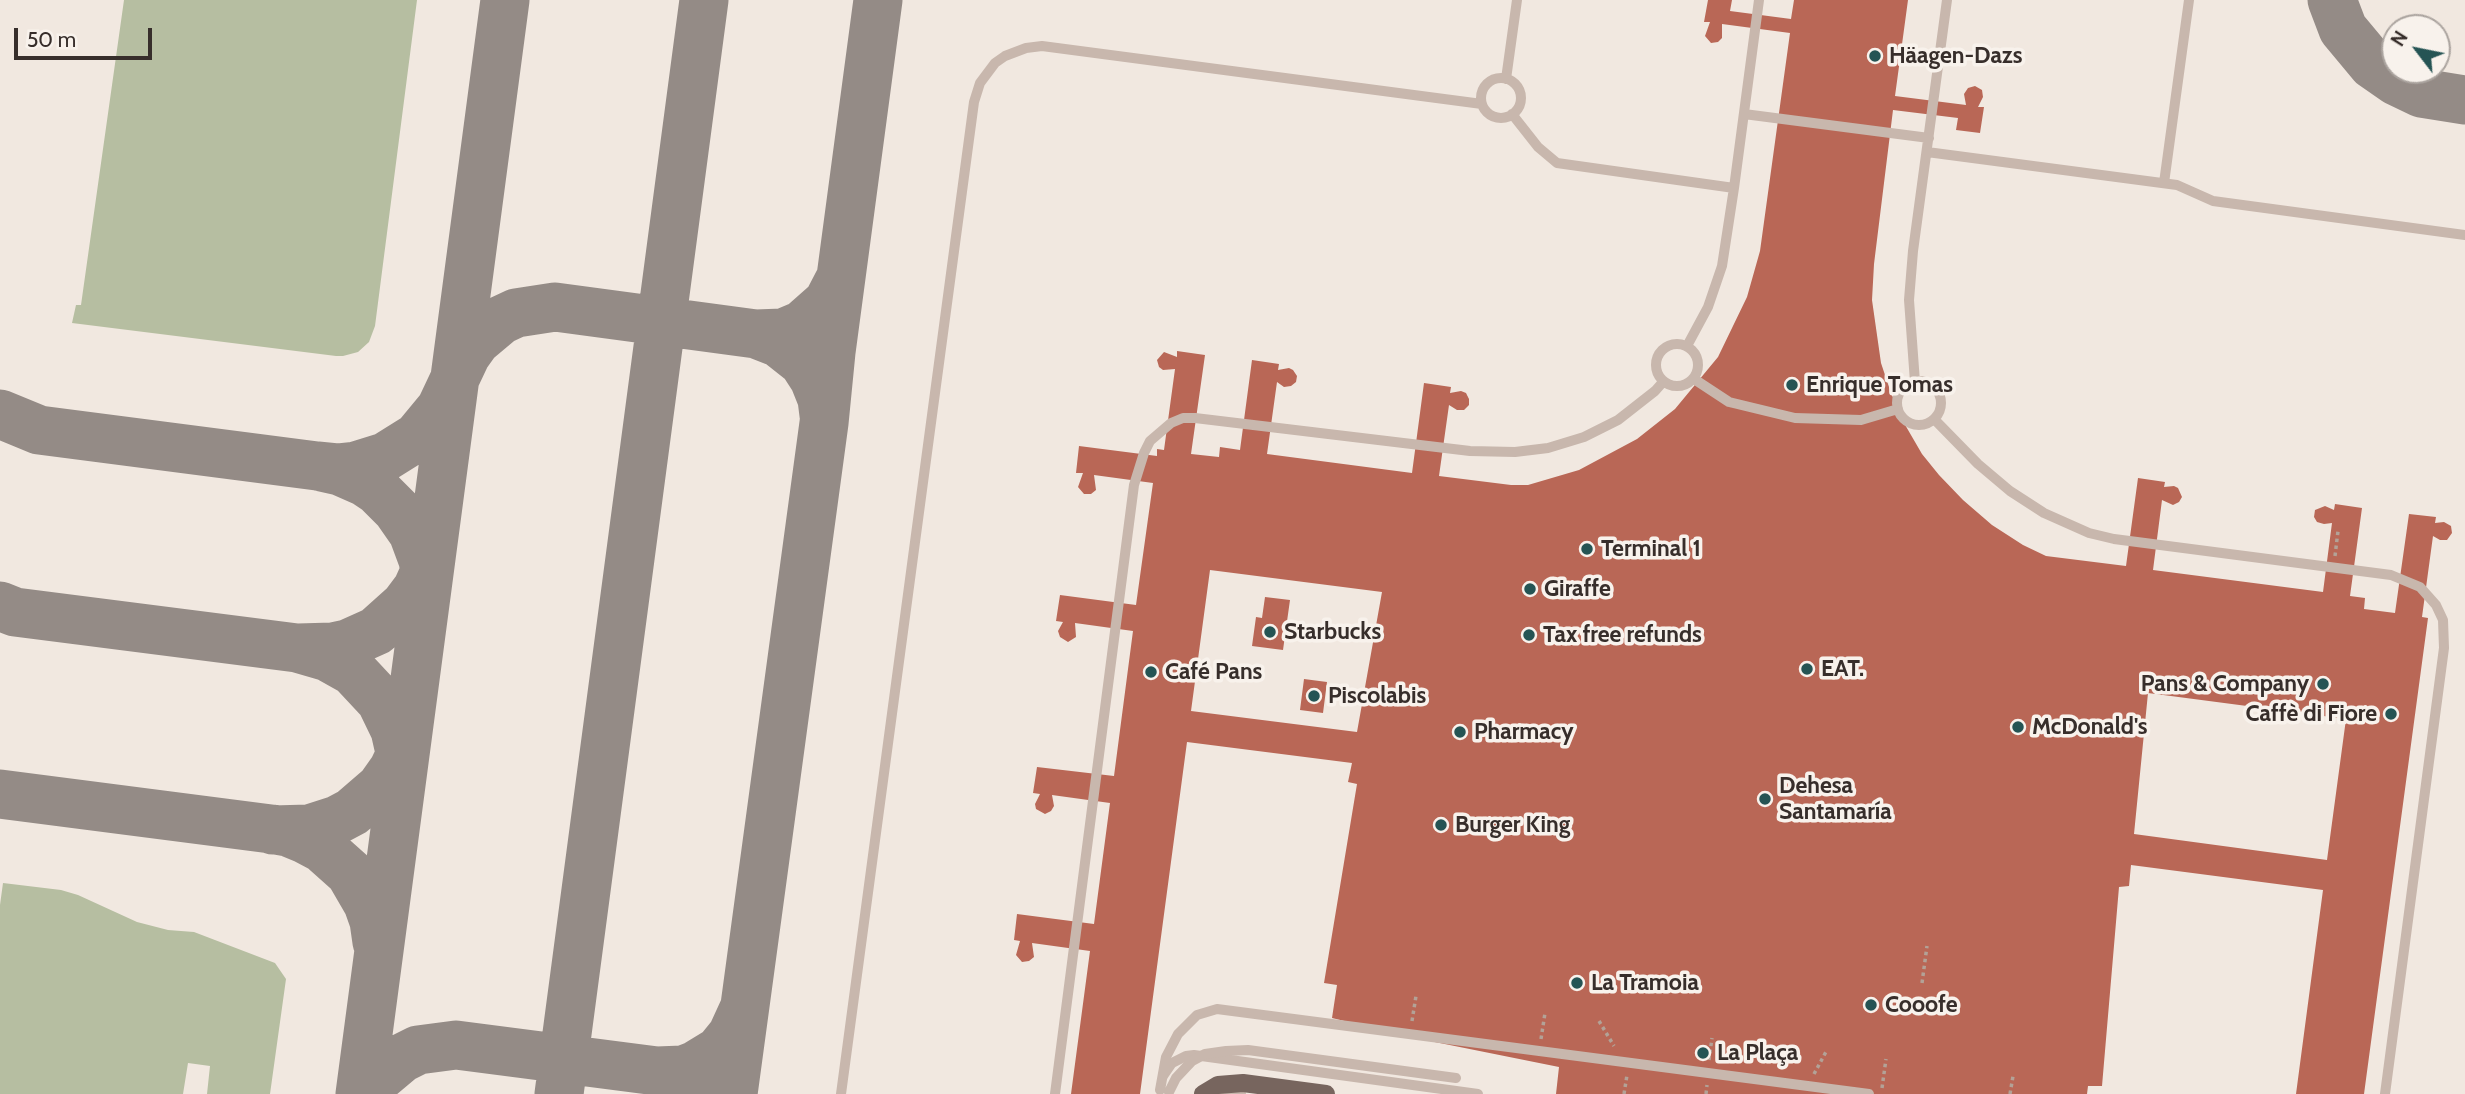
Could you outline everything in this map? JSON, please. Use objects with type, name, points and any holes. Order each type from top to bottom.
[{"type":"main road","points":[[1203,1094],[1218,1085],[1243,1083],[1326,1094]]},
{"type":"lane","points":[[1506,79],[1517,0]]},
{"type":"lane","points":[[1687,346],[1708,307],[1722,265],[1759,0]]},
{"type":"lane","points":[[1915,382],[1909,300],[1947,0]]},
{"type":"lane","points":[[2164,183],[2189,0]]},
{"type":"lane","points":[[841,1094],[974,102],[980,83],[995,63],[1005,56],[1026,48],[1042,46],[1482,104]]},
{"type":"lane","points":[[1506,79],[1516,85],[1520,92],[1519,106],[1506,117],[1494,117],[1482,104],[1483,90],[1493,80],[1506,79]]},
{"type":"lane","points":[[1512,114],[1538,147],[1557,163],[1734,188]]},
{"type":"lane","points":[[1744,114],[1928,138]]},
{"type":"lane","points":[[1927,152],[2164,183],[2185,188],[2213,201],[2465,235]]},
{"type":"lane","points":[[1672,345],[1687,346],[1698,357],[1699,367],[1694,379],[1683,386],[1669,386],[1663,382],[1657,370],[1659,355],[1672,345]]},
{"type":"lane","points":[[1694,379],[1729,402],[1795,418],[1861,420],[1898,409]]},
{"type":"lane","points":[[1055,1094],[1135,485],[1150,441],[1171,423],[1183,418],[1195,418],[1470,451],[1516,452],[1548,448],[1584,437],[1618,420],[1663,382]]},
{"type":"lane","points":[[1915,382],[1927,383],[1938,393],[1941,404],[1934,419],[1920,425],[1904,419],[1898,409],[1898,397],[1904,387],[1915,382]]},
{"type":"lane","points":[[1934,419],[1978,464],[2010,491],[2044,513],[2089,533],[2115,539],[2391,575],[2409,581],[2429,596],[2443,620],[2444,648],[2385,1094]]},
{"type":"lane","points":[[1164,1093],[1164,1065],[1173,1042],[1190,1019],[1205,1011],[1217,1009],[1869,1094]]},
{"type":"lane","points":[[1164,1093],[1192,1061],[1205,1054],[1226,1051],[1248,1050],[1456,1078]]},
{"type":"lane","points":[[1164,1093],[1167,1068],[1178,1059],[1194,1055],[1478,1094]]},
{"type":"lane","points":[[1195,1094],[1214,1091],[1241,1094]]},
{"type":"path","points":[[1922,983],[1927,946]]},
{"type":"path","points":[[1410,1033],[1416,996]]},
{"type":"path","points":[[1539,1050],[1545,1013]]},
{"type":"path","points":[[1881,1094],[1886,1059]]},
{"type":"path","points":[[1624,1094],[1628,1070]]},
{"type":"path","points":[[2010,1094],[2013,1076]]},
{"type":"green space","points":[[124,0],[417,0],[375,326],[369,342],[358,352],[336,356],[72,323],[76,305],[81,305]]},
{"type":"green space","points":[[3,883],[61,890],[78,895],[137,922],[168,930],[194,932],[275,963],[286,979],[270,1094],[207,1094],[210,1066],[188,1063],[183,1094],[0,1094],[0,905]]},
{"type":"building","name":"Terminal 1","points":[[1708,0],[1732,0],[1730,11],[1791,19],[1794,0],[1908,0],[1895,96],[1966,105],[1964,94],[1968,88],[1975,86],[1982,90],[1983,97],[1978,107],[1984,107],[1980,133],[1956,130],[1958,118],[1893,110],[1872,300],[1881,363],[1904,423],[1922,454],[1939,475],[1992,525],[2046,556],[2126,566],[2138,478],[2165,482],[2164,487],[2178,488],[2182,497],[2173,505],[2162,500],[2153,570],[2323,592],[2332,523],[2317,522],[2314,517],[2315,510],[2325,506],[2334,510],[2335,504],[2362,508],[2350,596],[2365,598],[2364,609],[2395,613],[2409,514],[2436,517],[2435,523],[2444,522],[2451,526],[2452,533],[2447,540],[2433,536],[2422,617],[2428,618],[2364,1094],[2296,1094],[2323,890],[2131,865],[2129,886],[2119,887],[2102,1086],[2088,1086],[2087,1094],[1556,1094],[1559,1067],[1410,1037],[1332,1018],[1337,985],[1324,983],[1357,784],[1348,782],[1352,763],[1187,742],[1140,1094],[1071,1094],[1090,951],[1032,943],[1034,957],[1022,962],[1016,955],[1020,941],[1014,940],[1017,914],[1094,924],[1110,803],[1052,795],[1054,806],[1045,814],[1036,809],[1035,804],[1040,794],[1033,793],[1037,767],[1114,776],[1133,631],[1075,623],[1076,637],[1068,642],[1060,637],[1058,631],[1063,622],[1056,621],[1060,595],[1136,605],[1153,483],[1094,475],[1096,490],[1091,494],[1084,494],[1078,487],[1083,473],[1076,473],[1079,446],[1157,456],[1157,449],[1164,450],[1175,369],[1163,370],[1157,360],[1164,352],[1177,357],[1177,351],[1205,355],[1191,454],[1219,457],[1220,447],[1240,450],[1252,360],[1279,364],[1278,370],[1289,368],[1297,376],[1296,382],[1291,386],[1284,387],[1277,382],[1267,454],[1412,473],[1424,383],[1451,387],[1450,393],[1461,391],[1466,393],[1469,399],[1469,405],[1464,410],[1457,410],[1449,405],[1439,476],[1528,485],[1579,470],[1637,439],[1675,409],[1718,357],[1747,297],[1760,251],[1790,33],[1722,24],[1722,38],[1711,43],[1705,36],[1710,22],[1704,22]],"holes":[[[1210,570],[1382,592],[1357,732],[1191,711]],[[2148,693],[2346,719],[2327,860],[2134,834]]]},
{"type":"building","name":"Starbucks","points":[[1265,597],[1290,600],[1283,650],[1252,646],[1256,617],[1262,618]]},
{"type":"building","name":"Piscolabis","points":[[1304,679],[1327,682],[1323,713],[1300,710]]},
{"type":"taxiway","points":[[360,1094],[505,0]]},
{"type":"taxiway","points":[[559,1094],[704,0]]},
{"type":"taxiway","points":[[733,1094],[878,0]]},
{"type":"taxiway","points":[[2332,0],[2343,29],[2373,65],[2396,81],[2421,93],[2465,100]]},
{"type":"taxiway","points":[[824,415],[822,399],[803,362],[779,343],[756,334],[783,333],[802,325],[828,302],[841,277]]},
{"type":"taxiway","points":[[0,414],[39,430],[317,466],[356,466],[385,457],[417,437],[441,408],[466,355],[476,341],[501,320],[516,313],[555,307],[756,334]]},
{"type":"taxiway","points":[[322,467],[340,471],[365,482],[397,510],[413,533],[423,560],[426,579]]},
{"type":"taxiway","points":[[298,648],[347,644],[376,631],[405,605],[417,589],[426,569]]},
{"type":"taxiway","points":[[0,606],[15,612],[297,648],[328,657],[353,671],[381,701],[395,730],[402,761]]},
{"type":"taxiway","points":[[273,830],[309,829],[352,812],[381,787],[403,749]]},
{"type":"taxiway","points":[[0,794],[288,832],[322,848],[350,873],[368,904],[377,942]]},
{"type":"taxiway","points":[[698,1094],[681,1081],[657,1071],[683,1070],[719,1051],[732,1035],[743,1011]]},
{"type":"taxiway","points":[[367,1094],[377,1079],[402,1058],[418,1050],[456,1045],[657,1071]]},
{"type":"place","name":"Häagen-Dazs","points":[[1875,56]]},
{"type":"place","name":"Enrique Tomas","points":[[1792,385]]},
{"type":"place","name":"Terminal 1","points":[[1587,549]]},
{"type":"place","name":"Giraffe","points":[[1530,589]]},
{"type":"place","name":"Starbucks","points":[[1270,632]]},
{"type":"place","name":"Tax free refunds","points":[[1529,635]]},
{"type":"place","name":"EAT.","points":[[1807,669]]},
{"type":"place","name":"Café Pans","points":[[1151,672]]},
{"type":"place","name":"Pans & Company","points":[[2323,684]]},
{"type":"place","name":"Piscolabis","points":[[1314,696]]},
{"type":"place","name":"Caffè di Fiore","points":[[2391,714]]},
{"type":"place","name":"McDonald's","points":[[2018,727]]},
{"type":"place","name":"Pharmacy","points":[[1460,732]]},
{"type":"place","name":"Dehesa Santamaría","points":[[1765,799]]},
{"type":"place","name":"Burger King","points":[[1441,825]]},
{"type":"place","name":"La Tramoia","points":[[1577,983]]},
{"type":"place","name":"Cooofe","points":[[1871,1005]]},
{"type":"place","name":"La Plaça","points":[[1703,1053]]}]
